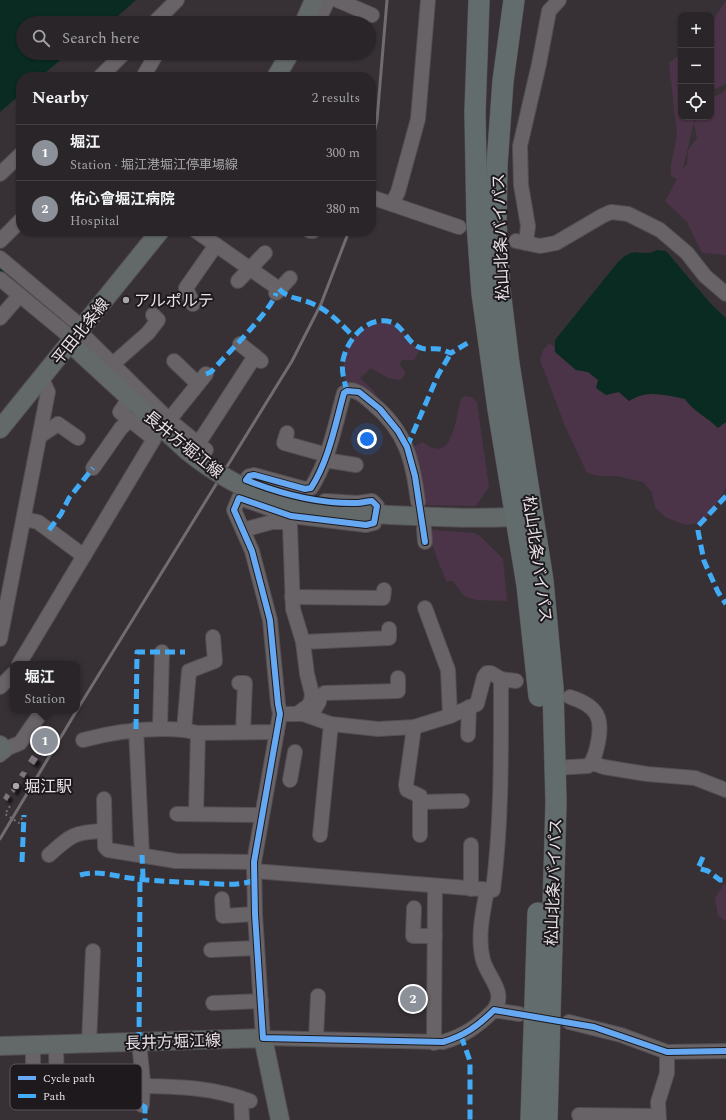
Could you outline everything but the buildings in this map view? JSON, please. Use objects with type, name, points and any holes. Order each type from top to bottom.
[{"type":"highway","name":"松山北条バイパス","points":[[480,0],[475,112],[482,293],[498,409],[524,516],[543,581],[553,688],[556,802],[547,1120]]},
{"type":"highway","name":"松山北条バイパス","points":[[514,0],[503,81],[497,165],[496,223],[503,312],[524,516],[527,585],[539,691],[542,803],[531,1120]]},
{"type":"main road","points":[[279,72],[286,60]]},
{"type":"main road","name":"平田北条線","points":[[0,430],[156,236]]},
{"type":"main road","name":"長井方堀江線","points":[[77,336],[129,399],[197,448],[212,470],[246,490],[283,502],[304,506],[377,514],[480,519],[524,516]]},
{"type":"main road","name":"長井方堀江線","points":[[0,1046],[263,1038]]},
{"type":"main road","points":[[263,1038],[280,1120]]},
{"type":"street","points":[[161,16],[177,0]]},
{"type":"street","points":[[337,0],[372,15]]},
{"type":"street","points":[[392,204],[398,192],[418,119],[428,0]]},
{"type":"street","points":[[559,0],[549,11],[539,64],[520,146],[521,185],[528,226],[521,242],[540,246],[556,243],[606,214],[619,212],[628,214],[660,230],[687,253],[705,276],[726,294]]},
{"type":"street","points":[[105,72],[117,60]]},
{"type":"street","points":[[146,72],[153,60]]},
{"type":"street","points":[[0,174],[16,159]]},
{"type":"street","points":[[376,199],[459,227]]},
{"type":"street","points":[[0,241],[16,225]]},
{"type":"street","points":[[203,236],[250,268],[278,291],[290,278]]},
{"type":"street","points":[[193,304],[186,288],[216,245]]},
{"type":"street","points":[[238,281],[265,252]]},
{"type":"street","points":[[0,258],[77,336]]},
{"type":"street","points":[[0,278],[20,295],[114,363],[197,448],[258,359],[240,344]]},
{"type":"street","points":[[0,318],[20,295]]},
{"type":"street","points":[[114,363],[148,333],[158,320],[153,315]]},
{"type":"street","points":[[169,420],[202,379],[174,361]]},
{"type":"street","points":[[0,639],[48,392],[42,379]]},
{"type":"street","points":[[418,502],[415,476],[407,447],[398,431],[380,409],[359,392],[350,390],[344,393],[326,458],[319,475],[311,488],[305,489],[254,475],[249,476],[246,490],[234,510],[252,551],[270,620],[280,714],[254,867],[255,914],[263,1038],[316,1038],[434,1043],[443,1042],[461,1036],[477,1027],[498,1004],[498,993],[483,960],[481,944],[481,926],[487,890]]},
{"type":"street","points":[[21,661],[154,439],[120,412],[129,399]]},
{"type":"street","points":[[93,468],[121,428],[130,420]]},
{"type":"street","points":[[40,436],[58,424],[78,438]]},
{"type":"street","points":[[286,433],[284,442],[326,458],[356,465]]},
{"type":"street","points":[[24,519],[38,522],[84,556]]},
{"type":"street","points":[[243,530],[272,522],[288,522],[290,526],[293,609],[303,642],[307,674],[312,694],[311,701],[302,714]]},
{"type":"street","points":[[0,574],[11,584]]},
{"type":"street","points":[[292,597],[383,598],[384,590]]},
{"type":"street","points":[[426,608],[448,670],[450,716]]},
{"type":"street","points":[[303,642],[390,638],[389,630]]},
{"type":"street","points":[[196,814],[189,671],[215,661],[213,637]]},
{"type":"street","points":[[160,728],[162,652]]},
{"type":"street","points":[[280,714],[302,714],[331,724],[378,729],[414,728],[450,716],[477,704],[484,677],[487,673],[516,681]]},
{"type":"street","points":[[0,687],[10,677]]},
{"type":"street","points":[[302,714],[317,708],[319,698],[325,693],[398,691],[398,678]]},
{"type":"street","points":[[104,799],[105,847],[108,850],[176,861],[254,867],[435,886],[493,890],[499,840],[502,769],[501,678]]},
{"type":"street","points":[[239,683],[246,683],[243,732]]},
{"type":"street","points":[[570,697],[584,702],[598,714],[600,722],[599,739],[592,763]]},
{"type":"street","points":[[468,735],[469,707]]},
{"type":"street","points":[[1,750],[20,743],[41,713]]},
{"type":"street","points":[[318,835],[331,724]]},
{"type":"street","points":[[83,740],[109,733],[136,729],[160,728],[191,731],[277,732]]},
{"type":"street","points":[[414,728],[406,785],[407,790],[420,796],[420,835]]},
{"type":"street","points":[[136,729],[142,855]]},
{"type":"street","points":[[271,766],[291,775],[295,752]]},
{"type":"street","points":[[555,768],[582,767],[592,763],[604,767],[647,774],[695,778],[726,790]]},
{"type":"street","points":[[421,802],[462,801]]},
{"type":"street","points":[[177,814],[262,815]]},
{"type":"street","points":[[49,855],[73,835],[83,832],[104,831]]},
{"type":"street","points":[[471,845],[471,889]]},
{"type":"street","points":[[434,1043],[435,886]]},
{"type":"street","points":[[222,899],[223,916],[255,914]]},
{"type":"street","points":[[414,908],[413,936],[434,936]]},
{"type":"street","points":[[211,951],[257,948]]},
{"type":"street","points":[[90,1043],[94,951]]},
{"type":"street","points":[[316,1038],[318,996]]},
{"type":"street","points":[[213,1003],[261,1001]]},
{"type":"street","points":[[494,1010],[519,1014]]},
{"type":"street","points":[[569,1022],[621,1035],[667,1052],[726,1051]]},
{"type":"street","points":[[139,1042],[141,1064]]},
{"type":"street","points":[[33,1044],[34,1064]]},
{"type":"street","points":[[56,1044],[56,1064]]},
{"type":"street","points":[[579,1115],[658,1118],[658,1102],[667,1073],[667,1052]]},
{"type":"street","points":[[142,1074],[142,1105]]},
{"type":"street","points":[[143,1084],[147,1086],[205,1089],[229,1093],[246,1100],[242,1120]]},
{"type":"path","points":[[10,806],[5,814],[19,823],[24,815]]},
{"type":"shaded area","points":[[0,0],[136,0],[118,16],[16,16],[16,60],[61,60],[46,72],[16,72],[16,98],[0,112]]},
{"type":"shaded area","points":[[726,0],[726,84],[714,90],[714,48],[714,19]]},
{"type":"shaded area","points":[[678,56],[678,120],[694,120],[683,169],[687,164],[688,150],[697,138],[694,123],[696,120],[714,120],[714,96],[721,94],[726,89],[726,255],[702,253],[687,222],[665,201],[677,179],[671,176],[671,165],[677,134],[669,63]]},
{"type":"shaded area","points":[[657,250],[666,251],[711,304],[726,318],[726,422],[718,428],[692,407],[685,399],[650,394],[636,397],[629,401],[619,392],[606,395],[596,388],[598,380],[588,372],[576,370],[555,352],[555,340],[624,256],[634,252],[647,253]]},
{"type":"shaded area","points":[[383,322],[391,323],[399,328],[419,351],[414,360],[402,360],[400,363],[401,367],[406,372],[401,380],[388,378],[371,368],[360,378],[374,391],[378,399],[347,384],[344,372],[344,359],[351,341],[358,333],[364,329]]},
{"type":"shaded area","points":[[549,344],[554,346],[555,352],[576,370],[588,372],[619,392],[629,401],[636,397],[650,394],[678,397],[685,399],[692,407],[717,427],[726,422],[726,488],[712,511],[701,523],[685,525],[665,517],[655,507],[652,492],[643,482],[616,476],[600,476],[587,473],[565,426],[540,360],[543,350]]},
{"type":"shaded area","points":[[465,396],[472,397],[477,403],[489,487],[476,506],[424,505],[410,448],[423,442],[433,448],[441,448],[447,444],[454,428],[461,399]]},
{"type":"shaded area","points":[[432,530],[474,533],[480,536],[503,559],[507,601],[476,600],[464,596],[453,581],[446,581],[432,545]]},
{"type":"shaded area","points":[[724,884],[726,884],[726,921],[718,916],[715,898]]},
{"type":"waterway","points":[[0,269],[63,322]]},
{"type":"railway","points":[[376,124],[387,0]]},
{"type":"railway","points":[[80,705],[292,361],[321,304],[347,236]]},
{"type":"railway","points":[[0,839],[75,713]]},
{"type":"marked path","points":[[279,289],[286,295],[307,301],[323,309],[334,317],[353,336]]},
{"type":"marked path","points":[[206,374],[211,372],[247,333],[273,301],[276,293]]},
{"type":"marked path","points":[[347,391],[342,368],[345,352],[354,337],[366,326],[374,322],[382,321],[395,324],[412,343],[423,349],[440,349],[451,353],[469,342]]},
{"type":"marked path","points":[[407,447],[438,375],[451,353]]},
{"type":"marked path","points":[[49,530],[61,514],[69,498],[93,468]]},
{"type":"marked path","points":[[726,496],[698,526],[704,561],[718,592],[726,604]]},
{"type":"marked path","points":[[136,729],[137,652],[185,652]]},
{"type":"marked path","points":[[22,862],[24,815]]},
{"type":"marked path","points":[[139,1042],[140,878],[143,876],[142,855]]},
{"type":"marked path","points":[[703,857],[698,868],[708,871],[720,880],[726,880]]},
{"type":"marked path","points":[[80,875],[102,873],[152,880],[221,884],[240,884],[253,881]]},
{"type":"marked path","points":[[461,1036],[470,1061],[470,1120]]},
{"type":"marked path","points":[[142,1105],[145,1107],[145,1120]]},
{"type":"cycle path","points":[[425,542],[415,476],[407,447],[398,431],[380,409],[359,392],[347,391],[344,393],[327,454],[311,488],[305,489],[254,475],[249,476],[246,480],[286,494],[314,500],[343,503],[372,501],[377,506],[374,523],[366,525],[291,516],[239,498],[234,510],[252,551],[270,620],[280,714],[254,862],[255,914],[263,1038],[443,1042],[458,1037],[470,1030],[494,1010],[594,1027],[667,1052],[726,1051]]},
{"type":"place","name":"アルポルテ","points":[[126,300]]},
{"type":"place","name":"堀江","points":[[45,741]]},
{"type":"place","name":"堀江駅","points":[[16,786]]},
{"type":"place","name":"佑心會堀江病院","points":[[413,999]]}]
